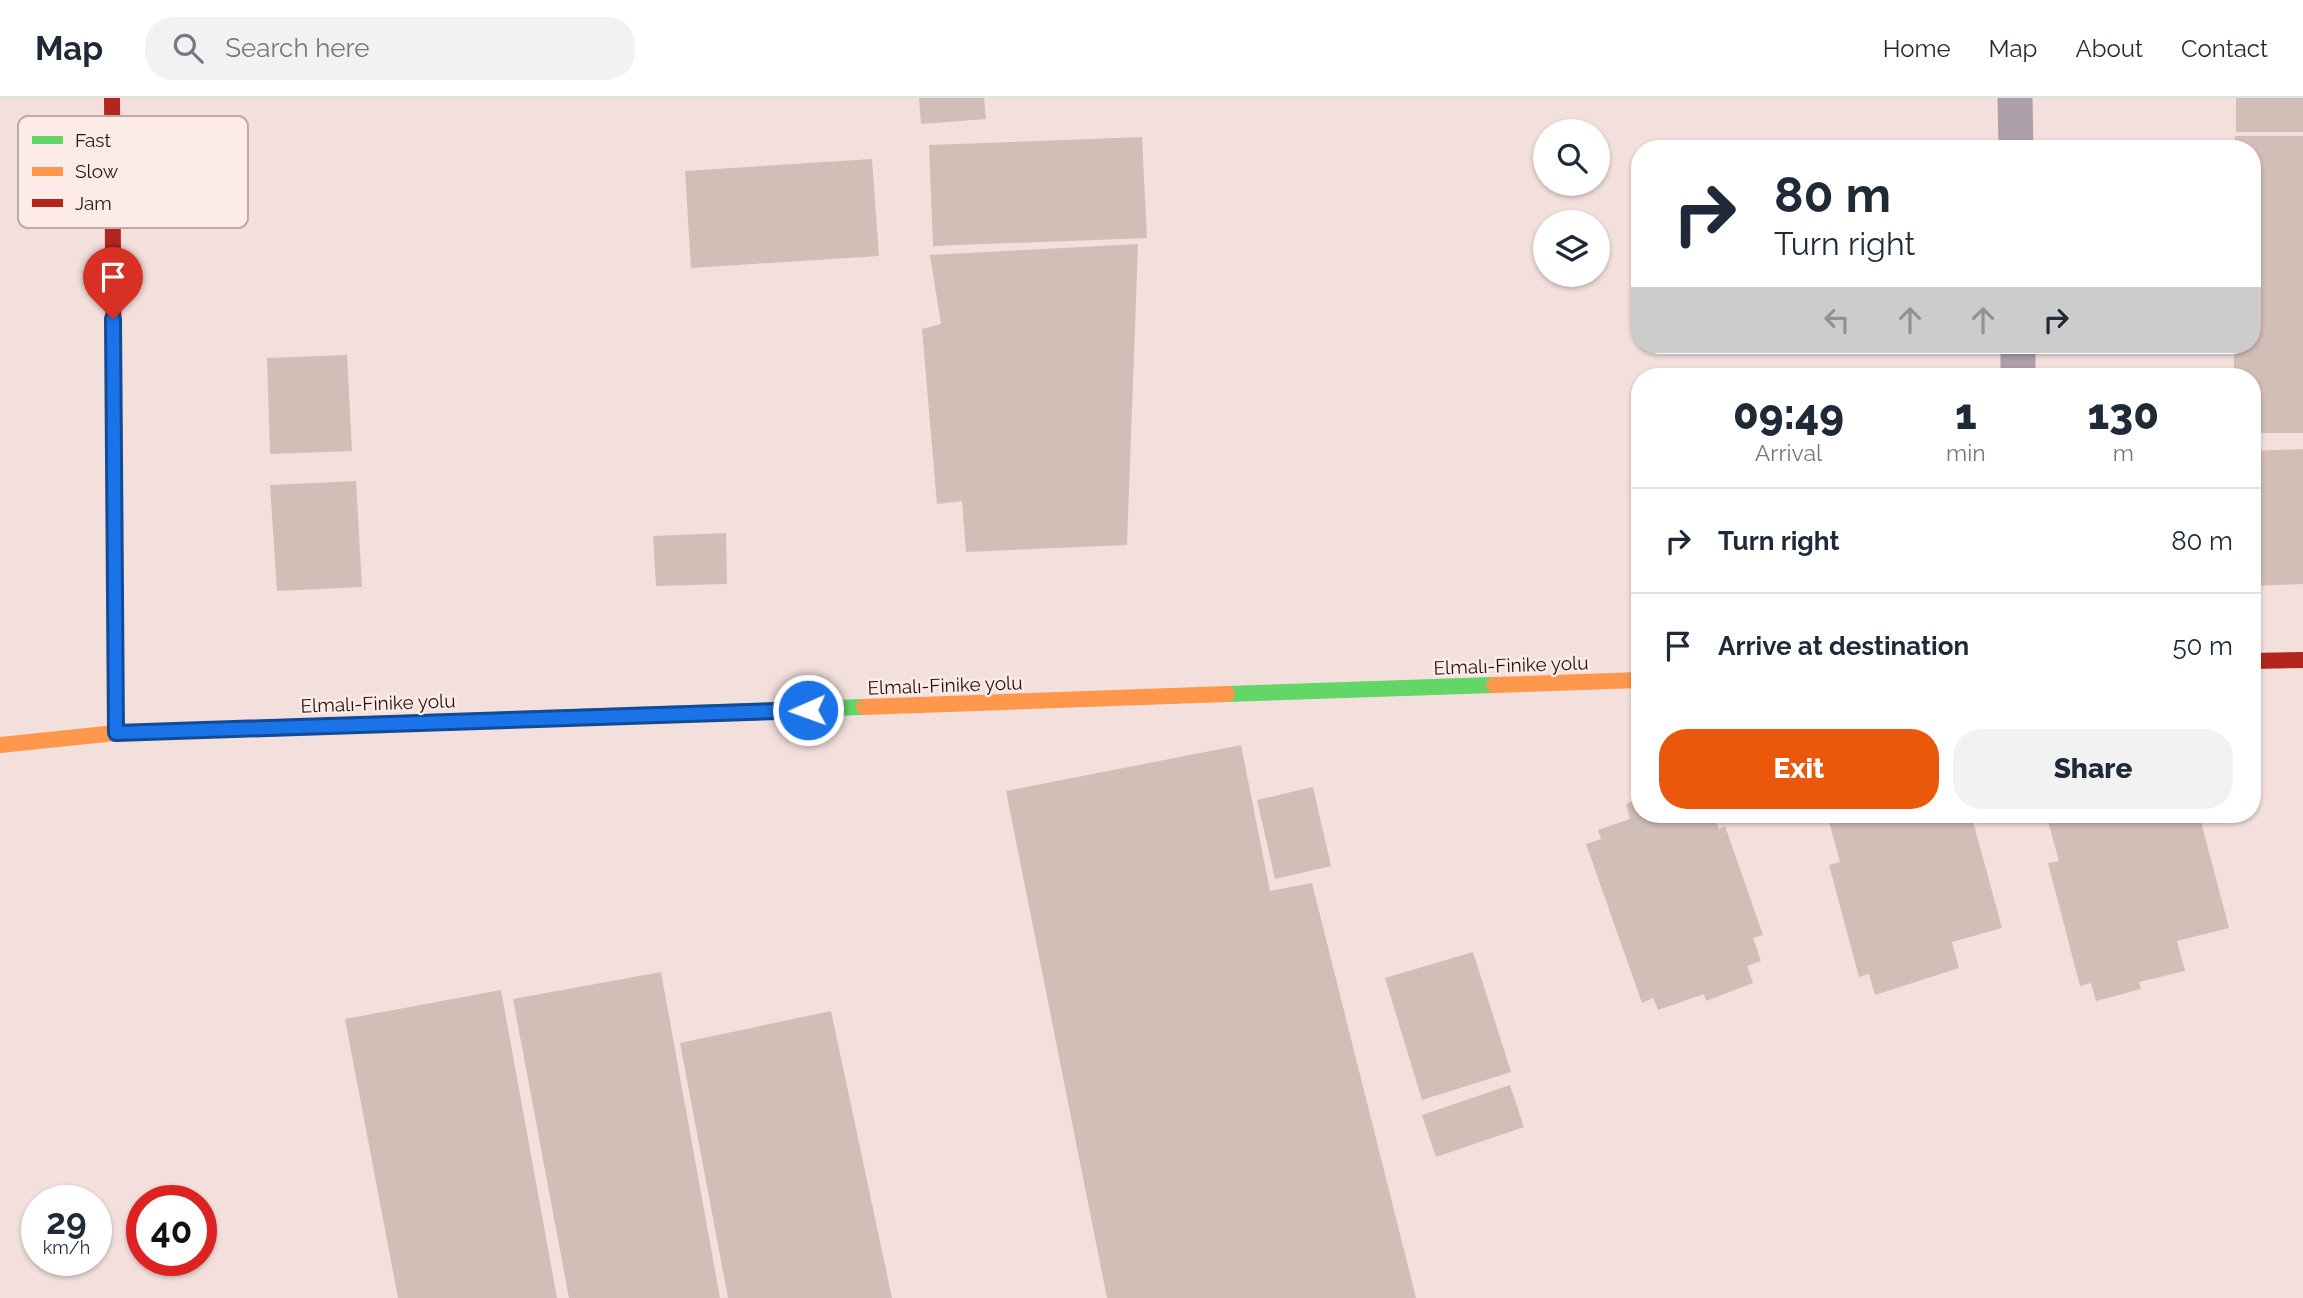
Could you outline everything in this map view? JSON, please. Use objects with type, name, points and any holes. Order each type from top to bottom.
[{"type":"street","points":[[112,98],[112,116]]},
{"type":"street","points":[[113,228],[116,733]]},
{"type":"street","points":[[2261,661],[2303,660]]},
{"type":"street","name":"Elmalı-Finike yolu","points":[[0,745],[116,733],[1631,680]]},
{"type":"lane","points":[[2015,98],[2016,140]]},
{"type":"building","points":[[919,98],[984,98],[986,119],[921,124]]},
{"type":"building","points":[[2236,98],[2303,98],[2303,132],[2236,132]]},
{"type":"building","points":[[2235,136],[2303,136],[2303,433],[2261,433],[2261,368],[2234,368],[2234,354],[2261,354],[2261,140],[2235,140]]},
{"type":"building","points":[[1142,137],[1147,238],[933,246],[929,145]]},
{"type":"building","points":[[872,159],[879,256],[691,268],[685,171]]},
{"type":"building","points":[[1138,244],[1127,545],[966,552],[962,501],[937,504],[922,329],[941,324],[930,255]]},
{"type":"building","points":[[347,355],[352,451],[270,454],[267,358]]},
{"type":"building","points":[[2303,449],[2303,584],[2261,586],[2261,451]]},
{"type":"building","points":[[356,481],[362,587],[277,591],[270,485]]},
{"type":"building","points":[[726,533],[727,584],[656,586],[653,536]]},
{"type":"building","points":[[1241,745],[1270,891],[1312,883],[1416,1298],[1107,1298],[1006,791]]},
{"type":"building","points":[[1313,787],[1331,866],[1275,879],[1257,800]]},
{"type":"building","points":[[1631,802],[1631,823],[1717,823],[1719,829],[1725,826],[1763,935],[1753,938],[1761,961],[1747,966],[1753,983],[1706,1001],[1704,994],[1658,1010],[1653,998],[1642,1003],[1586,844],[1601,839],[1598,830],[1630,819],[1626,804]]},
{"type":"building","points":[[1829,823],[1973,823],[2002,928],[1952,942],[1959,968],[1875,995],[1869,974],[1859,977],[1829,865],[1840,862]]},
{"type":"building","points":[[2048,823],[2201,823],[2229,928],[2177,941],[2185,971],[2139,982],[2141,989],[2096,1001],[2091,983],[2080,986],[2048,863],[2059,861]]},
{"type":"building","points":[[1473,952],[1511,1072],[1422,1100],[1385,978]]},
{"type":"building","points":[[661,972],[720,1298],[569,1298],[513,999]]},
{"type":"building","points":[[501,990],[557,1298],[398,1298],[345,1019]]},
{"type":"building","points":[[831,1011],[892,1298],[728,1298],[680,1043]]},
{"type":"building","points":[[1510,1085],[1524,1127],[1436,1157],[1422,1115]]},
{"type":"traffic: fast","points":[[1227,694],[1494,685]]},
{"type":"traffic: fast","points":[[284,727],[864,707]]},
{"type":"traffic: slow","points":[[1494,685],[1631,680]]},
{"type":"traffic: slow","points":[[864,707],[1227,694]]},
{"type":"traffic: slow","points":[[0,745],[116,733],[284,727]]},
{"type":"traffic: jam","points":[[112,98],[112,116]]},
{"type":"traffic: jam","points":[[113,228],[116,733]]},
{"type":"traffic: jam","points":[[2261,661],[2303,660]]},
{"type":"route","points":[[113,319],[116,733],[808,710]]}]
